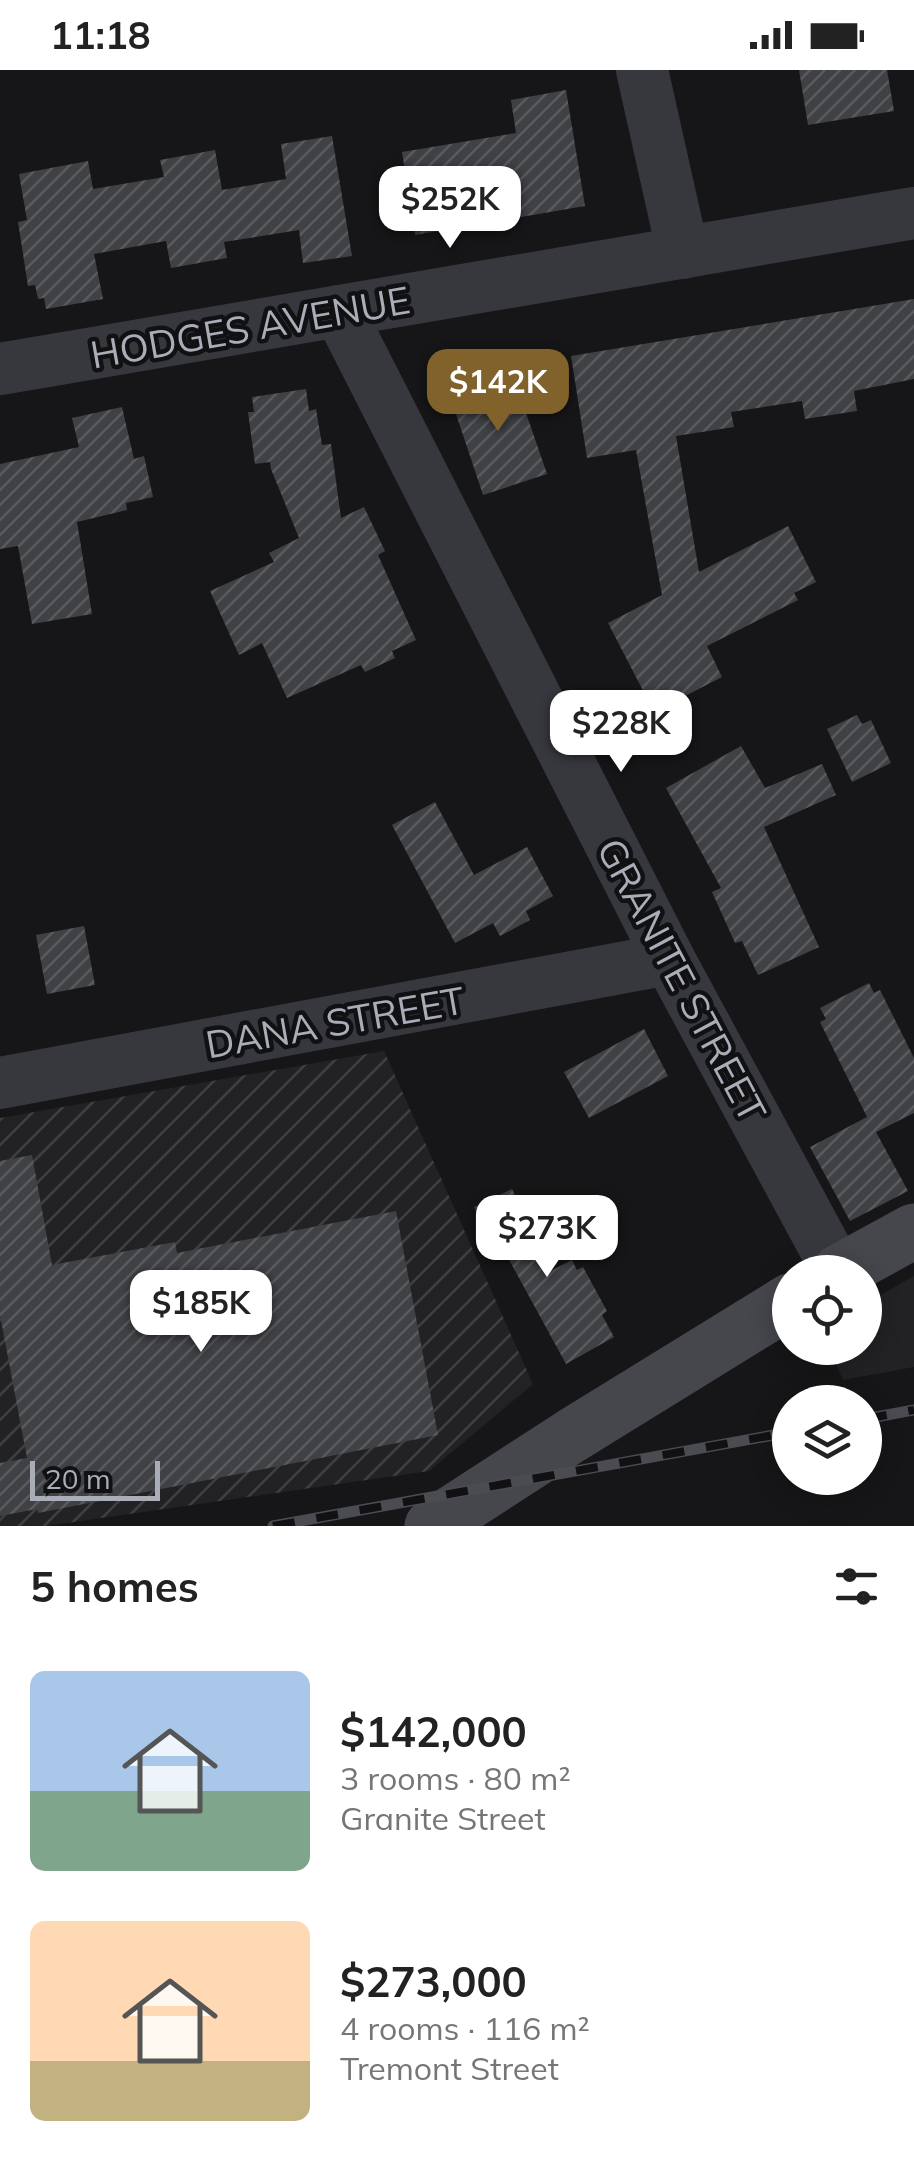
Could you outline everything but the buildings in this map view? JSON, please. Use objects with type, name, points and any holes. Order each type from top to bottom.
[{"type":"main road","points":[[870,1255],[914,1232]]},
{"type":"main road","points":[[432,1526],[772,1312]]},
{"type":"street","points":[[642,70],[683,253]]},
{"type":"street","name":"HODGES AVENUE","points":[[0,369],[914,213]]},
{"type":"street","name":"GRANITE STREET","points":[[339,312],[669,959],[829,1255]]},
{"type":"street","name":"DANA STREET","points":[[0,1084],[669,959]]},
{"type":"shaded area","points":[[384,1051],[533,1384],[429,1471],[46,1526],[0,1526],[0,1118]]},
{"type":"shaded area","points":[[914,1276],[914,1367],[843,1380],[836,1365],[882,1365],[882,1294]]},
{"type":"railway","points":[[882,1416],[914,1410]]},
{"type":"railway","points":[[273,1526],[772,1435]]}]
